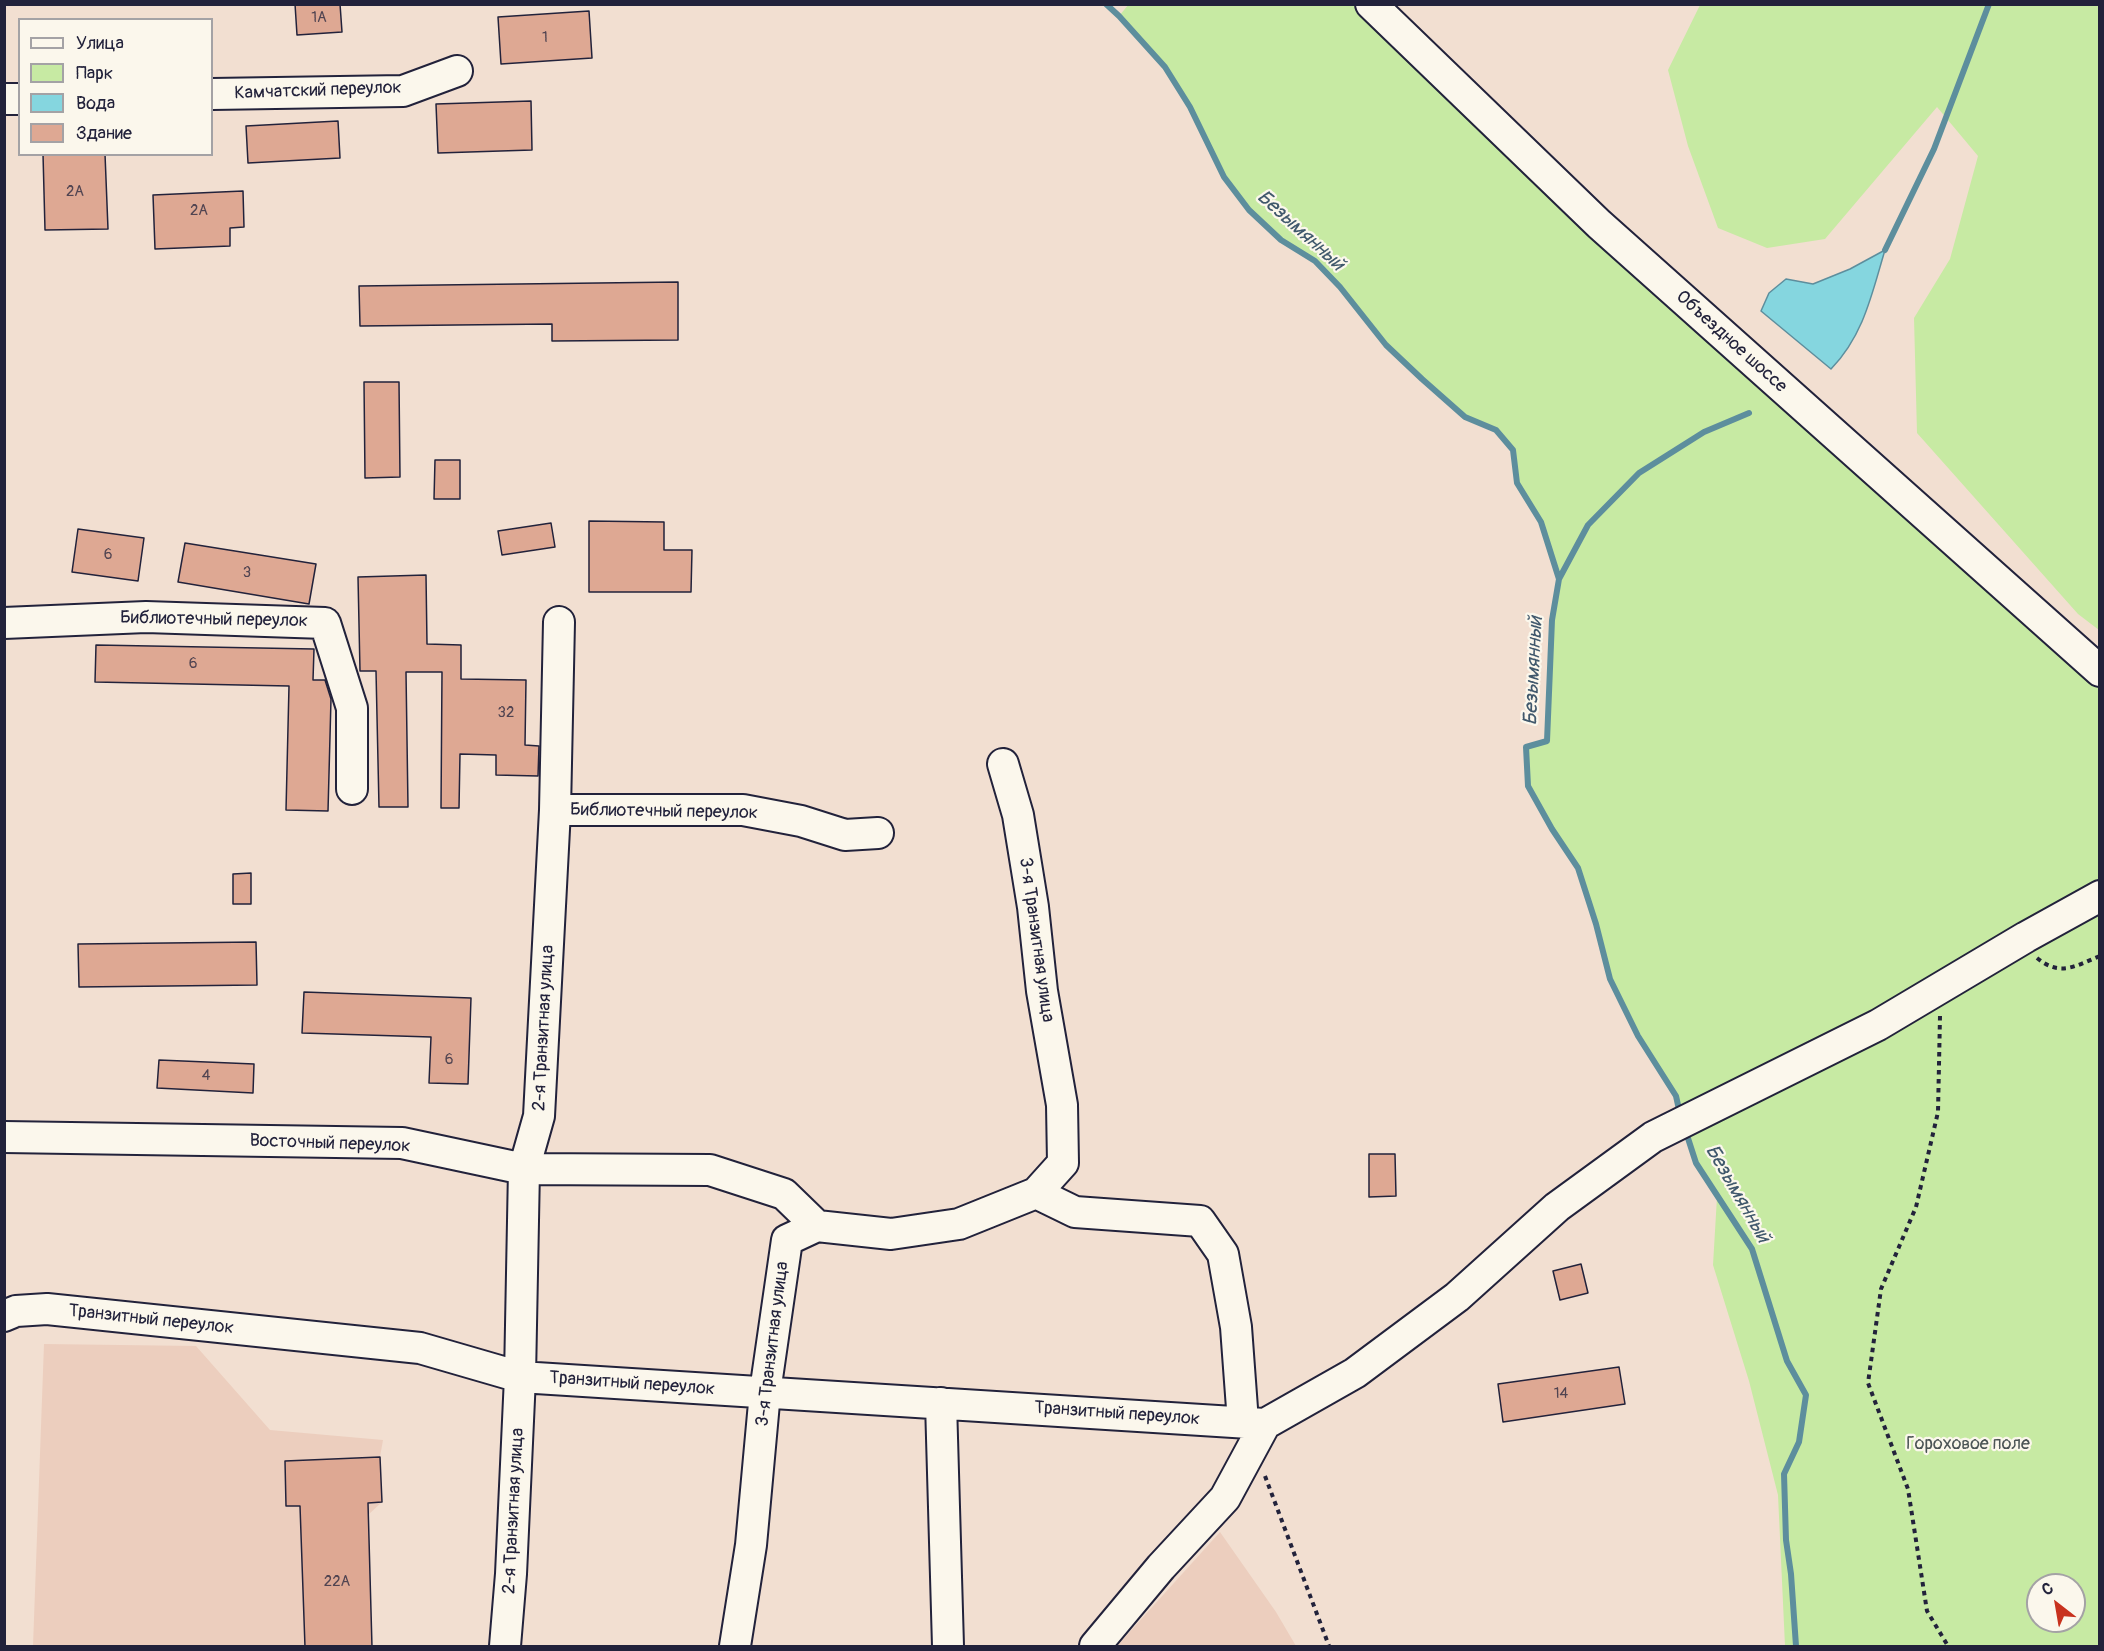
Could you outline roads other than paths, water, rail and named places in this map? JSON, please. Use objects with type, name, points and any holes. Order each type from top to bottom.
[{"type":"street","name":"Объездное шоссе","points":[[1371,4],[1599,224],[2100,671]]},
{"type":"street","name":"Камчатский переулок","points":[[213,94],[403,91],[457,71]]},
{"type":"street","name":"Библиотечный переулок","points":[[4,623],[146,617],[325,623],[352,708],[352,789]]},
{"type":"street","name":"2-я Транзитная улица","points":[[505,1647],[511,1574],[520,1377],[524,1169],[539,1116],[555,810],[558,622]]},
{"type":"street","name":"3-я Транзитная улица","points":[[735,1647],[751,1545],[765,1392],[786,1240],[817,1226],[891,1234],[958,1224],[1036,1193],[1063,1163],[1062,1105],[1042,991],[1033,907],[1018,815],[1003,764]]},
{"type":"street","name":"Библиотечный переулок","points":[[555,810],[743,810],[801,821],[845,835],[878,833]]},
{"type":"street","points":[[1254,1430],[1355,1373],[1457,1297],[1557,1207],[1653,1137],[1878,1025],[2100,896]]},
{"type":"street","name":"Восточный переулок","points":[[4,1137],[402,1143],[524,1169],[710,1170],[784,1194],[817,1226]]},
{"type":"street","points":[[1036,1193],[1075,1212],[1200,1221],[1223,1254],[1254,1430],[1225,1498],[1161,1567],[1095,1647]]},
{"type":"street","name":"Транзитный переулок","points":[[4,1316],[16,1311],[47,1309],[420,1348],[520,1377],[941,1403],[1254,1430]]},
{"type":"street","points":[[941,1403],[948,1647]]},
{"type":"water","points":[[1885,250],[1866,313],[1852,342],[1831,369],[1761,311],[1769,293],[1786,279],[1813,284],[1850,269]]},
{"type":"waterway","name":"Безымянный","points":[[1106,4],[1165,67],[1190,107],[1224,177],[1249,210],[1281,240],[1315,261],[1340,287],[1386,345],[1422,379],[1465,417],[1496,430],[1513,450],[1517,483],[1541,522],[1559,579],[1552,620],[1547,741],[1526,747],[1528,786],[1552,829],[1578,868],[1610,979],[1638,1036],[1676,1096],[1680,1114]]},
{"type":"waterway","points":[[1885,250],[1934,149],[1989,4]]},
{"type":"waterway","points":[[1559,579],[1588,525],[1639,473],[1704,432],[1749,413]]},
{"type":"waterway","name":"Безымянный","points":[[1685,1129],[1696,1163],[1752,1249],[1787,1361],[1806,1395],[1799,1442],[1784,1474],[1786,1540],[1796,1646]]},
{"type":"park label","name":"Гороховое поле","points":[[1968,1444]]}]
